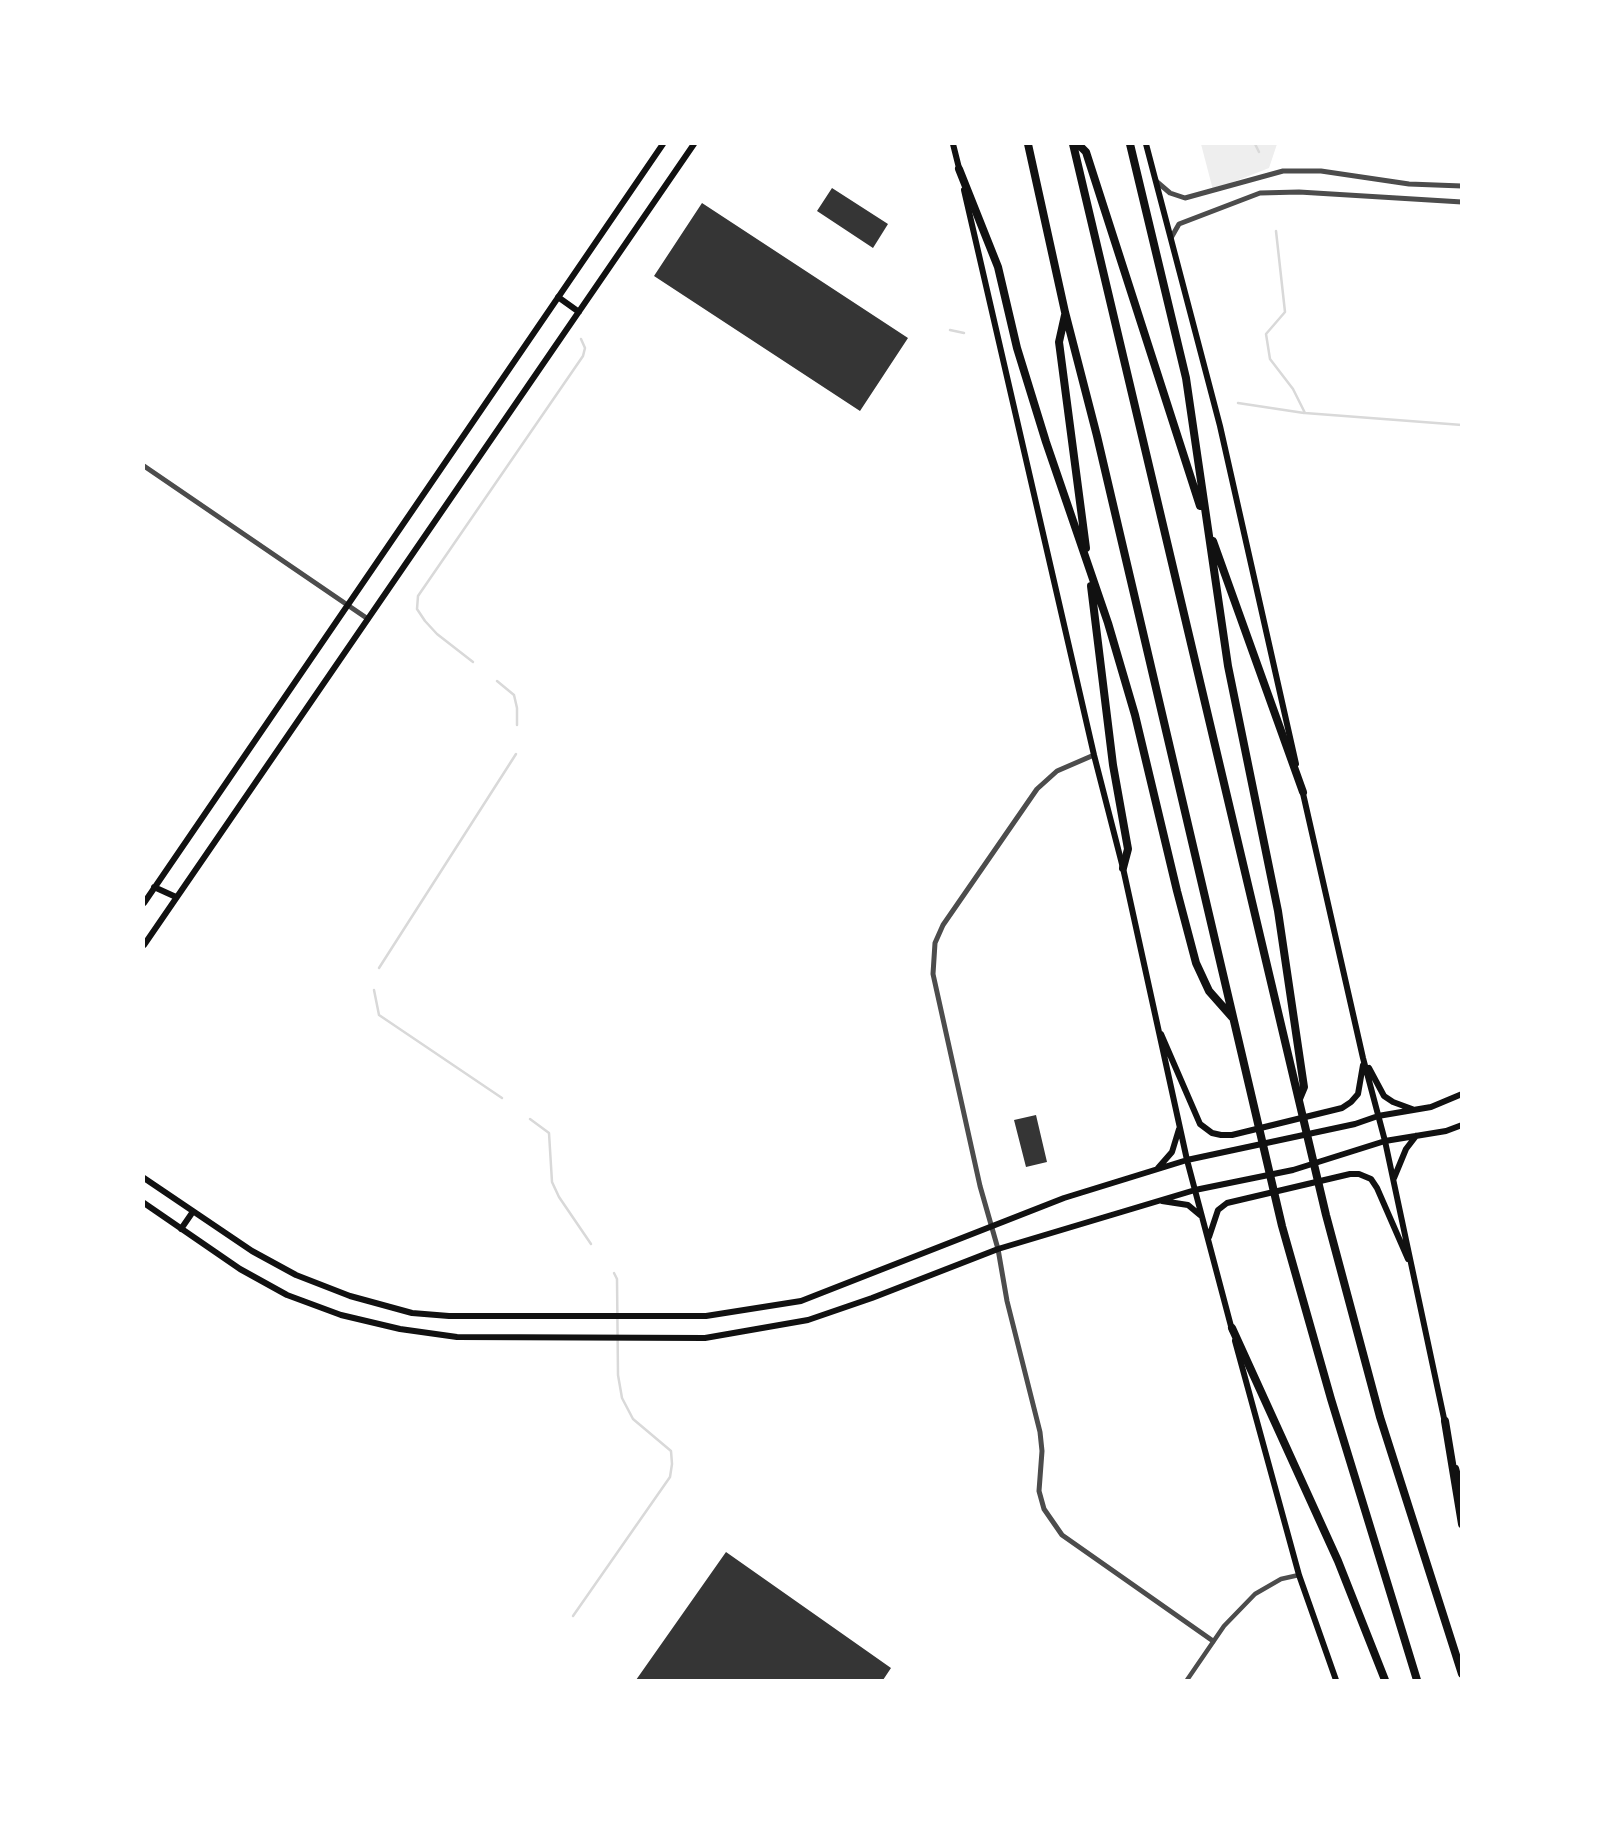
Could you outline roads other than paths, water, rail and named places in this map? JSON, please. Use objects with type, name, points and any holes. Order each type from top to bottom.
[{"type":"highway","points":[[1028,144],[1065,312],[1097,436],[1282,1226],[1331,1399],[1417,1681]]},
{"type":"highway","points":[[1075,144],[1086,152],[1183,456],[1303,792]]},
{"type":"highway","points":[[1075,144],[1325,1215],[1380,1417],[1461,1674]]},
{"type":"highway","points":[[1130,144],[1186,378],[1227,666],[1278,911],[1304,1087],[1299,1099]]},
{"type":"highway","points":[[959,169],[998,267],[1017,348],[1046,442],[1108,623],[1135,715],[1196,963],[1209,991],[1234,1019]]},
{"type":"highway","points":[[1065,312],[1059,342],[1113,765],[1128,849],[1123,868]]},
{"type":"highway","points":[[1232,1328],[1328,1536],[1385,1681]]},
{"type":"highway","points":[[1445,1421],[1461,1524]]},
{"type":"main road","points":[[144,903],[663,144]]},
{"type":"main road","points":[[144,945],[694,144]]},
{"type":"main road","points":[[953,144],[1094,755],[1123,868],[1187,1160],[1299,1574],[1336,1681]]},
{"type":"main road","points":[[1146,144],[1220,426],[1363,1058],[1394,1180],[1461,1490]]},
{"type":"main road","points":[[558,298],[579,312]]},
{"type":"main road","points":[[154,887],[176,897]]},
{"type":"main road","points":[[1155,1020],[1200,1124],[1212,1133],[1221,1135],[1232,1135],[1342,1108],[1358,1094],[1363,1058]]},
{"type":"main road","points":[[1363,1058],[1384,1096],[1414,1110]]},
{"type":"main road","points":[[144,1178],[192,1213],[296,1275],[350,1296],[412,1313],[449,1316],[706,1316],[801,1301],[1064,1198],[1187,1160],[1355,1124],[1378,1116],[1431,1107],[1461,1094]]},
{"type":"main road","points":[[144,1203],[240,1269],[287,1294],[341,1315],[400,1329],[457,1337],[705,1338],[808,1320],[998,1250],[1160,1200],[1293,1170],[1385,1142],[1446,1131],[1461,1125]]},
{"type":"main road","points":[[1156,1170],[1172,1152],[1180,1127]]},
{"type":"main road","points":[[1394,1180],[1406,1149],[1416,1136]]},
{"type":"main road","points":[[1208,1240],[1218,1210],[1227,1203],[1359,1174],[1371,1179],[1377,1188],[1413,1270]]},
{"type":"main road","points":[[1160,1200],[1188,1205],[1202,1217]]},
{"type":"main road","points":[[181,1229],[192,1213]]},
{"type":"street","points":[[1156,181],[1170,193],[1185,198],[1283,171],[1321,171],[1409,184],[1461,186]]},
{"type":"street","points":[[1171,238],[1179,223],[1260,193],[1299,192],[1461,202]]},
{"type":"street","points":[[144,467],[368,618]]},
{"type":"street","points":[[1094,755],[1046,778],[943,925],[935,943],[933,974],[980,1186],[998,1250],[1007,1301],[1040,1432],[1042,1451],[1039,1491],[1052,1522],[1062,1535],[1213,1641]]},
{"type":"street","points":[[1187,1681],[1224,1626],[1255,1594],[1281,1579],[1299,1574]]},
{"type":"waterway","points":[[1255,144],[1259,152]]},
{"type":"waterway","points":[[1276,231],[1285,312],[1266,334],[1270,359],[1293,389],[1305,413],[1462,425]]},
{"type":"waterway","points":[[950,330],[964,333]]},
{"type":"waterway","points":[[473,662],[425,621],[417,609],[418,596],[583,356],[585,348],[581,339]]},
{"type":"waterway","points":[[1238,403],[1304,413]]},
{"type":"waterway","points":[[497,681],[514,695],[517,725]]},
{"type":"waterway","points":[[379,968],[516,754]]},
{"type":"waterway","points":[[374,990],[379,1015],[502,1098]]},
{"type":"waterway","points":[[530,1119],[549,1133],[552,1182],[591,1244]]},
{"type":"waterway","points":[[573,1616],[670,1477],[672,1464],[671,1451],[633,1419],[622,1398],[618,1375],[617,1279],[614,1273]]}]
